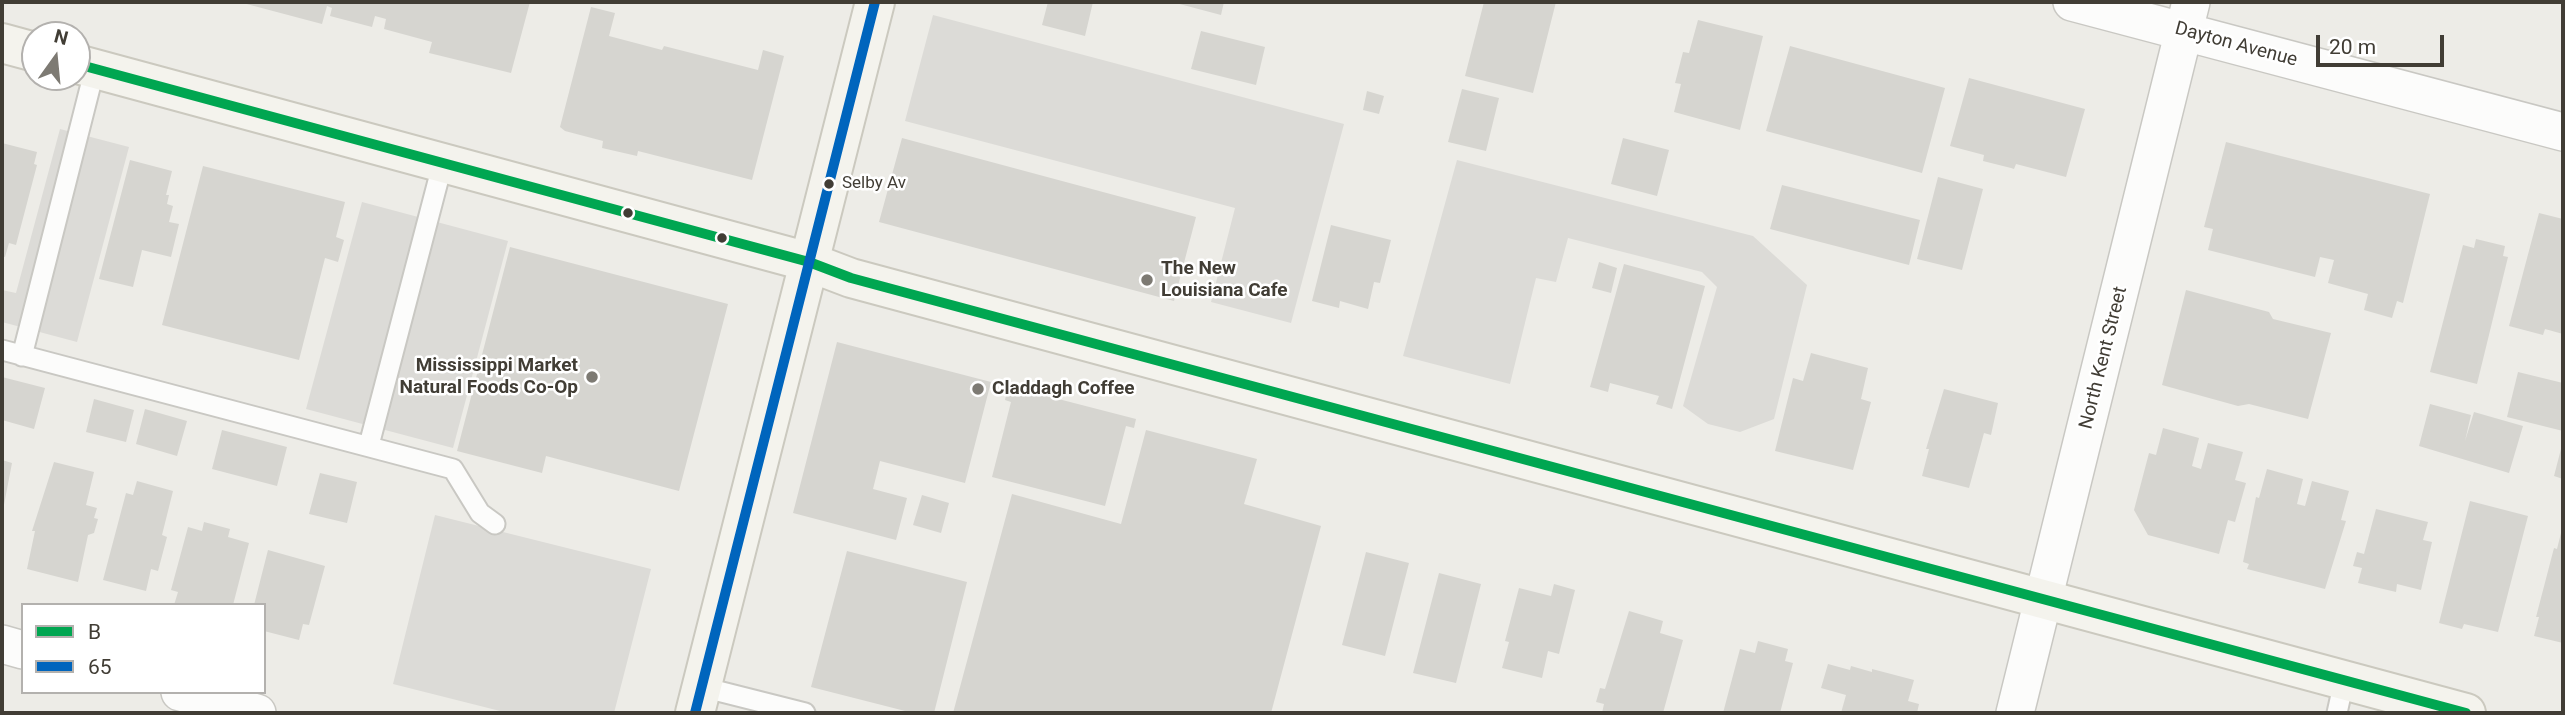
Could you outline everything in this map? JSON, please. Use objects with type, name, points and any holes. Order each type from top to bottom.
[{"type":"street","points":[[699,700],[875,2]]},
{"type":"street","name":"Dayton Avenue","points":[[2072,2],[2187,17],[2563,132]]},
{"type":"street","name":"North Kent Street","points":[[2015,713],[2187,17]]},
{"type":"street","points":[[2,43],[21,48]]},
{"type":"street","points":[[91,67],[809,262],[851,278],[2044,600],[2341,697],[2466,713]]},
{"type":"street","points":[[2,644],[21,649]]},
{"type":"street","points":[[187,694],[257,713]]},
{"type":"lane","points":[[22,356],[80,91]]},
{"type":"lane","points":[[369,445],[443,162]]},
{"type":"lane","points":[[2,350],[453,469],[480,513],[495,524]]},
{"type":"lane","points":[[699,700],[805,713]]},
{"type":"shaded area","points":[[933,15],[1344,124],[1291,323],[1211,302],[1235,208],[905,121]]},
{"type":"shaded area","points":[[60,129],[129,147],[77,342],[2,322],[2,290],[16,293]]},
{"type":"shaded area","points":[[1457,160],[1753,236],[1807,285],[1774,419],[1740,432],[1708,424],[1683,406],[1717,287],[1702,272],[1568,238],[1556,282],[1536,278],[1510,384],[1403,356]]},
{"type":"shaded area","points":[[362,202],[508,241],[453,448],[306,409]]},
{"type":"shaded area","points":[[435,515],[651,569],[614,713],[508,713],[393,684]]},
{"type":"building","points":[[239,2],[530,2],[511,73],[429,53],[432,42],[384,29],[386,19],[375,16],[372,27],[330,16],[332,8],[327,6],[322,24]]},
{"type":"building","points":[[1048,2],[1093,2],[1085,36],[1042,25]]},
{"type":"building","points":[[1172,2],[1224,2],[1221,15]]},
{"type":"building","points":[[1484,2],[1556,2],[1533,93],[1465,76]]},
{"type":"building","points":[[591,7],[615,13],[609,36],[662,50],[664,46],[758,70],[763,50],[784,56],[752,180],[638,151],[637,156],[602,148],[603,141],[565,131],[560,127]]},
{"type":"building","points":[[1698,20],[1763,36],[1740,130],[1674,112],[1681,84],[1675,83],[1683,52],[1689,53]]},
{"type":"building","points":[[1201,31],[1265,47],[1256,85],[1191,69]]},
{"type":"building","points":[[1790,46],[1945,88],[1922,173],[1766,131]]},
{"type":"building","points":[[1969,78],[2085,109],[2066,177],[2016,164],[2014,169],[1983,161],[1984,155],[1950,146]]},
{"type":"building","points":[[1462,89],[1499,98],[1486,151],[1448,142]]},
{"type":"building","points":[[1367,91],[1384,96],[1379,114],[1363,110]]},
{"type":"building","points":[[902,138],[1196,217],[1174,301],[879,222]]},
{"type":"building","points":[[1623,138],[1669,150],[1657,196],[1611,184]]},
{"type":"building","points":[[2226,142],[2430,194],[2403,303],[2397,301],[2392,318],[2364,310],[2368,294],[2328,283],[2334,260],[2320,257],[2315,277],[2208,250],[2213,229],[2204,227]]},
{"type":"building","points":[[2,143],[37,152],[34,164],[37,165],[16,245],[9,243],[5,257],[2,256]]},
{"type":"building","points":[[130,160],[172,171],[166,195],[169,195],[167,204],[173,206],[169,222],[179,224],[171,257],[142,250],[133,287],[99,279]]},
{"type":"building","points":[[203,166],[345,202],[336,237],[344,240],[338,262],[325,258],[299,360],[162,325]]},
{"type":"building","points":[[1938,177],[1983,189],[1962,270],[1917,259]]},
{"type":"building","points":[[1782,185],[1920,220],[1909,265],[1770,229]]},
{"type":"building","points":[[2539,213],[2563,219],[2563,334],[2545,329],[2543,335],[2509,326]]},
{"type":"building","points":[[1331,225],[1391,240],[1380,283],[1374,282],[1368,309],[1340,301],[1339,308],[1312,301]]},
{"type":"building","points":[[2476,239],[2505,246],[2503,256],[2508,257],[2477,384],[2430,372],[2463,245],[2474,248]]},
{"type":"building","name":"Mississippi Market Natural Foods Co-Op","points":[[510,247],[728,304],[679,491],[546,456],[542,473],[457,451]]},
{"type":"building","points":[[1599,262],[1617,268],[1611,293],[1592,288]]},
{"type":"building","points":[[1624,264],[1705,286],[1672,409],[1656,404],[1659,396],[1610,383],[1608,392],[1590,387]]},
{"type":"building","points":[[2186,290],[2269,312],[2273,319],[2331,333],[2308,419],[2249,404],[2238,406],[2162,385]]},
{"type":"building","points":[[837,342],[991,382],[965,483],[880,461],[873,489],[907,498],[896,540],[793,513]]},
{"type":"building","points":[[1811,353],[1868,368],[1861,399],[1871,402],[1853,470],[1775,451],[1793,378],[1803,381]]},
{"type":"building","points":[[2518,372],[2563,383],[2563,431],[2507,417]]},
{"type":"building","points":[[2,377],[45,388],[34,429],[2,420]]},
{"type":"building","points":[[1008,386],[1136,419],[1134,428],[1126,426],[1105,506],[992,477],[1011,402],[1005,400]]},
{"type":"building","points":[[1944,389],[1998,403],[1991,435],[1984,433],[1969,488],[1922,476],[1929,449],[1926,449]]},
{"type":"building","points":[[94,399],[134,410],[126,442],[86,432]]},
{"type":"building","points":[[2430,404],[2471,415],[2465,441],[2474,412],[2523,426],[2509,473],[2419,446]]},
{"type":"building","points":[[145,409],[187,421],[177,456],[136,444]]},
{"type":"building","points":[[2163,428],[2199,438],[2192,466],[2201,469],[2208,443],[2243,452],[2235,480],[2246,483],[2235,522],[2228,520],[2219,554],[2148,535],[2134,510],[2149,453],[2156,455]]},
{"type":"building","points":[[222,430],[287,447],[277,486],[212,469]]},
{"type":"building","points":[[1146,430],[1257,459],[1244,504],[1321,526],[1271,713],[953,713],[1012,494],[1121,524]]},
{"type":"building","points":[[2563,445],[2563,479],[2554,476]]},
{"type":"building","points":[[2,460],[12,463],[3,510],[2,509]]},
{"type":"building","points":[[54,462],[94,472],[86,505],[97,508],[94,518],[98,519],[94,533],[88,535],[78,582],[27,569],[35,531],[32,531]]},
{"type":"building","points":[[2267,469],[2303,479],[2297,504],[2305,506],[2312,481],[2349,491],[2341,520],[2346,521],[2325,589],[2247,569],[2249,564],[2243,562],[2256,497],[2259,498]]},
{"type":"building","points":[[320,473],[357,482],[347,523],[309,514]]},
{"type":"building","points":[[137,481],[173,491],[162,535],[167,537],[158,571],[151,569],[146,591],[103,580],[126,493],[133,495]]},
{"type":"building","points":[[922,495],[949,503],[941,533],[913,525]]},
{"type":"building","points":[[2470,501],[2528,516],[2498,632],[2464,624],[2462,629],[2439,623]]},
{"type":"building","points":[[2376,509],[2428,522],[2423,540],[2432,542],[2421,590],[2397,584],[2396,592],[2358,583],[2362,568],[2353,566],[2357,552],[2364,554]]},
{"type":"building","points":[[204,522],[230,529],[228,537],[249,543],[234,603],[175,603],[178,592],[171,590],[188,527],[202,531]]},
{"type":"building","points":[[2562,529],[2563,643],[2534,636],[2539,617],[2536,617],[2554,548],[2557,549]]},
{"type":"building","points":[[268,550],[325,566],[309,625],[303,624],[299,640],[266,632],[266,603],[255,603]]},
{"type":"building","points":[[847,551],[967,582],[934,713],[913,713],[811,687]]},
{"type":"building","points":[[1366,552],[1409,563],[1385,656],[1342,645]]},
{"type":"building","points":[[1439,573],[1481,584],[1456,683],[1413,673]]},
{"type":"building","points":[[1554,584],[1575,590],[1559,654],[1548,651],[1542,678],[1502,668],[1509,642],[1505,641],[1519,588],[1551,596]]},
{"type":"building","points":[[1629,611],[1663,621],[1660,633],[1683,640],[1663,713],[1602,713],[1604,704],[1596,702],[1600,688],[1605,689]]},
{"type":"building","points":[[1758,641],[1788,649],[1785,661],[1793,663],[1780,713],[1723,713],[1740,649],[1755,653]]},
{"type":"building","points":[[1828,664],[1850,670],[1851,666],[1872,672],[1872,669],[1914,680],[1908,701],[1919,704],[1917,713],[1841,713],[1846,695],[1821,688]]},
{"type":"transit line","name":"65","points":[[695,713],[875,2]]},
{"type":"transit line","name":"B","points":[[91,68],[809,262],[851,278],[2466,713]]},
{"type":"place","name":"Selby Av","points":[[829,184]]},
{"type":"place","name":"The New Louisiana Cafe","points":[[1147,280]]},
{"type":"place","name":"Mississippi Market Natural Foods Co-Op","points":[[592,377]]},
{"type":"place","name":"Claddagh Coffee","points":[[978,389]]}]
